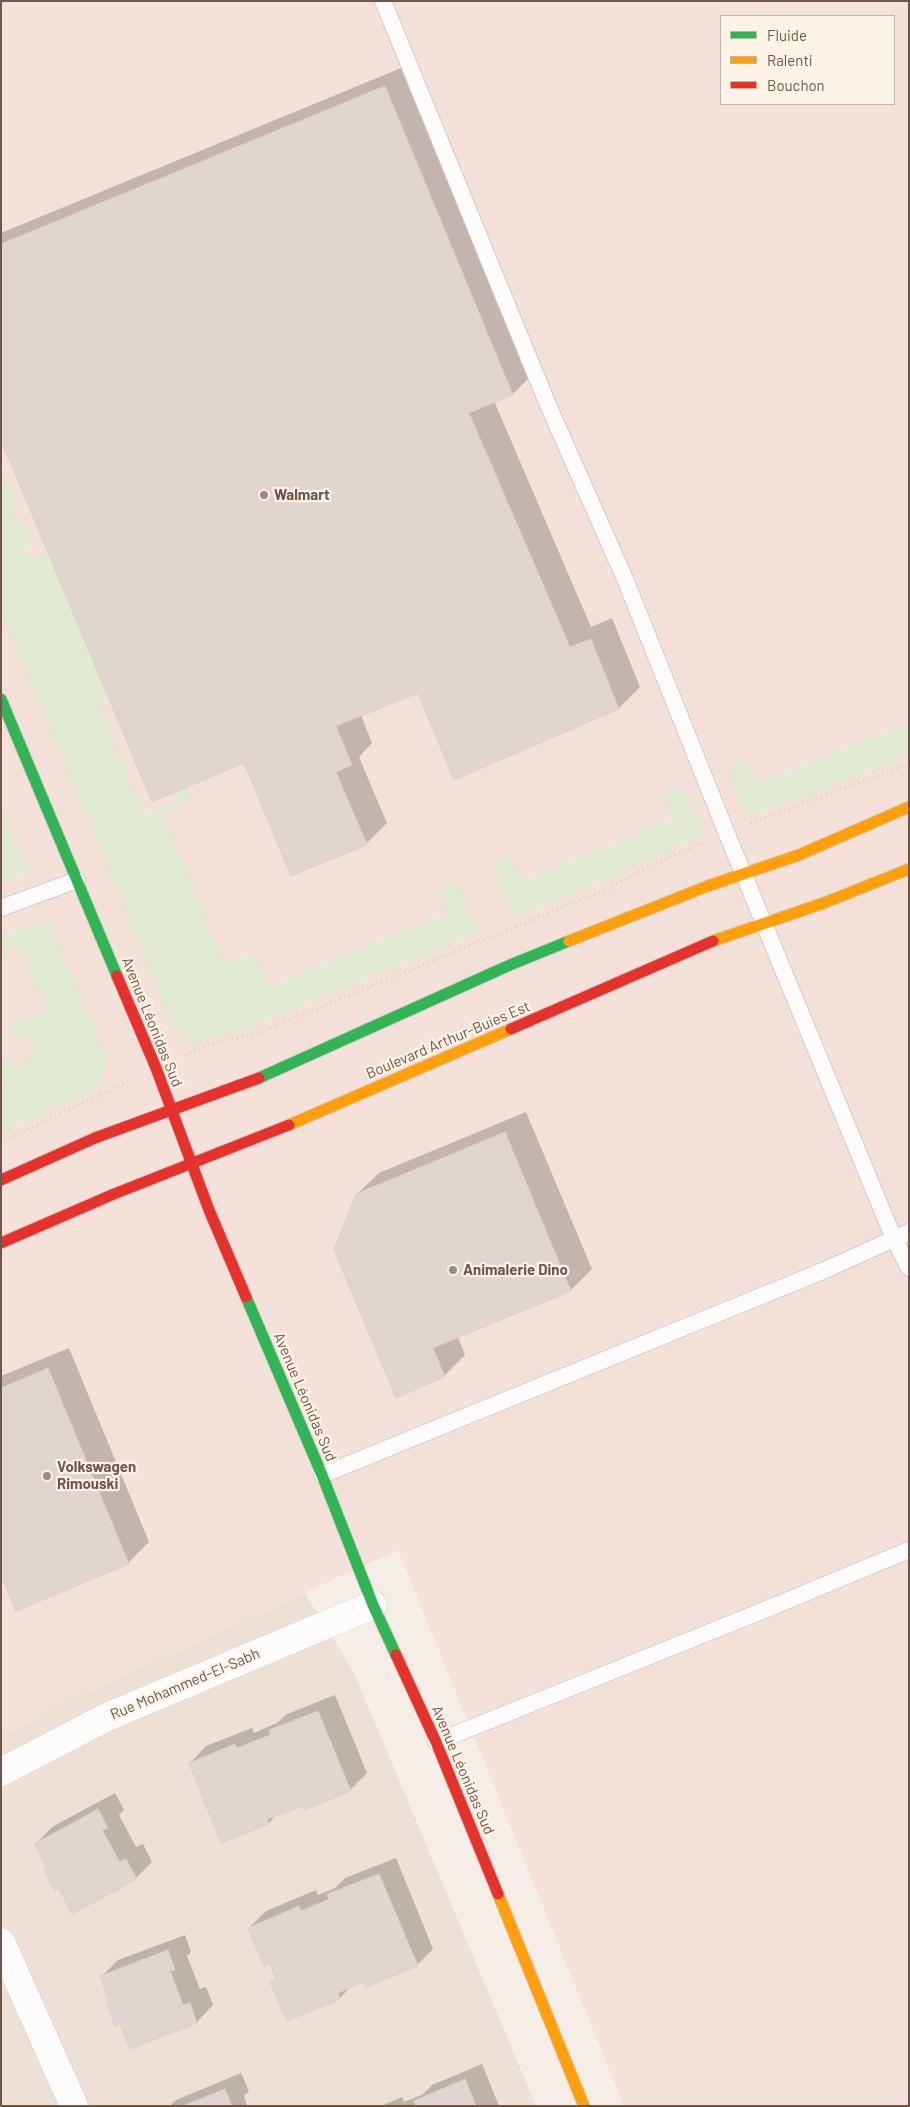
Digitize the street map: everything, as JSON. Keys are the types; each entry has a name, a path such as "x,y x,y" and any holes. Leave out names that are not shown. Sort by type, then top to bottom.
{"street":[{"name":"Avenue Léonidas Sud","path":"1,699 156,1068 209,1210 322,1474 373,1605 436,1742 584,2106"},
{"path":"1,1180 94,1138 240,1086 510,965 743,874 799,855 909,807"},
{"name":"Boulevard Arthur-Buies Est","path":"1,1243 114,1194 272,1133 719,939 824,903 909,869"},
{"name":"Rue Mohammed-El-Sabh","path":"1,1772 107,1717 373,1605"},
{"path":"1,1942 74,2106"}],"lane":[{"path":"383,1 548,405 625,580 743,874 902,1235 909,1268"},
{"path":"1,908 77,880"},
{"path":"322,1474 825,1270 902,1235"},
{"path":"436,1742 909,1550"}],"path":[{"path":"1,1142 209,1044 255,1034 598,892 647,867 749,824 909,764"}],"shaded area":[{"path":"1,1 909,1 909,2106 624,2106 398,1550 57,1706 1,1738"},
{"path":"305,1593 354,1673 536,2106 1,2106 1,1738 57,1706"}],"green space":[{"path":"1,468 17,507 10,510 15,523 21,520 32,545 23,550 28,558 47,550 109,699 98,703 143,814 176,801 173,793 187,787 190,801 163,813 224,964 251,954 256,955 270,987 446,913 437,891 445,882 454,883 458,887 478,932 253,1026 232,1034 224,1034 202,1040 197,1047 193,1046 172,1023 1,611"},
{"path":"909,722 909,754 825,789 747,817 730,775 733,764 740,759 745,759 757,785"},
{"path":"675,786 686,791 704,835 633,866 618,875 513,918 495,870 496,861 506,855 511,857 522,881 674,819 664,795 670,788"},
{"path":"1,807 28,872 1,883"},
{"path":"48,919 104,1054 105,1071 101,1085 1,1133 1,1095 7,1092 1,1078 1,1059 24,1068 36,1040 8,1029 12,1023 45,1010 20,947 1,954 1,937"}],"building":[{"name":"Walmart","path":"385,86 513,395 469,413 570,647 591,639 619,709 454,780 418,693 336,726 352,765 336,772 367,845 291,876 244,763 152,802 1,440 1,244"},
{"name":"Animalerie Dino","path":"505,1132 571,1291 433,1348 445,1377 396,1398 334,1250 356,1194"},
{"name":"Volkswagen Rimouski","path":"48,1368 129,1564 16,1611 1,1576 1,1388"},
{"path":"318,1711 351,1791 304,1810 302,1806 267,1819 269,1824 221,1843 189,1763 235,1744 237,1748 270,1735 269,1730"},
{"path":"98,1809 108,1828 102,1830 120,1862 126,1859 137,1879 72,1914 59,1888 55,1891 44,1870 47,1868 34,1844"},
{"path":"379,1874 418,1966 366,1987 364,1982 338,1993 340,1999 287,2021 270,1982 276,1979 270,1964 264,1966 248,1928 299,1906 301,1911 329,1899 327,1894"},
{"path":"168,1950 175,1970 170,1971 183,2005 190,2003 197,2023 130,2049 120,2024 115,2026 107,2004 110,2003 100,1976"},
{"path":"465,2079 476,2106 416,2106 414,2101"},
{"path":"225,2089 232,2106 183,2106"}],"traffic: fast":[{"path":"1,699 117,976"},
{"path":"259,1078 510,965 569,941"},
{"path":"246,1297 322,1475 373,1605 396,1655"}],"traffic: slow":[{"path":"569,941 708,886 799,855 909,807"},
{"path":"713,941 824,903 909,869"},
{"path":"289,1125 511,1029"},
{"path":"498,1894 584,2106"}],"traffic: jam":[{"path":"511,1029 713,941"},
{"path":"117,976 156,1068 209,1210 246,1297"},
{"path":"1,1180 95,1138 259,1078"},
{"path":"1,1243 114,1194 289,1125"},
{"path":"396,1655 436,1742 498,1894"}],"place":[{"name":"Walmart","path":"264,495"},
{"name":"Animalerie Dino","path":"453,1270"},
{"name":"Volkswagen Rimouski","path":"47,1476"}]}
